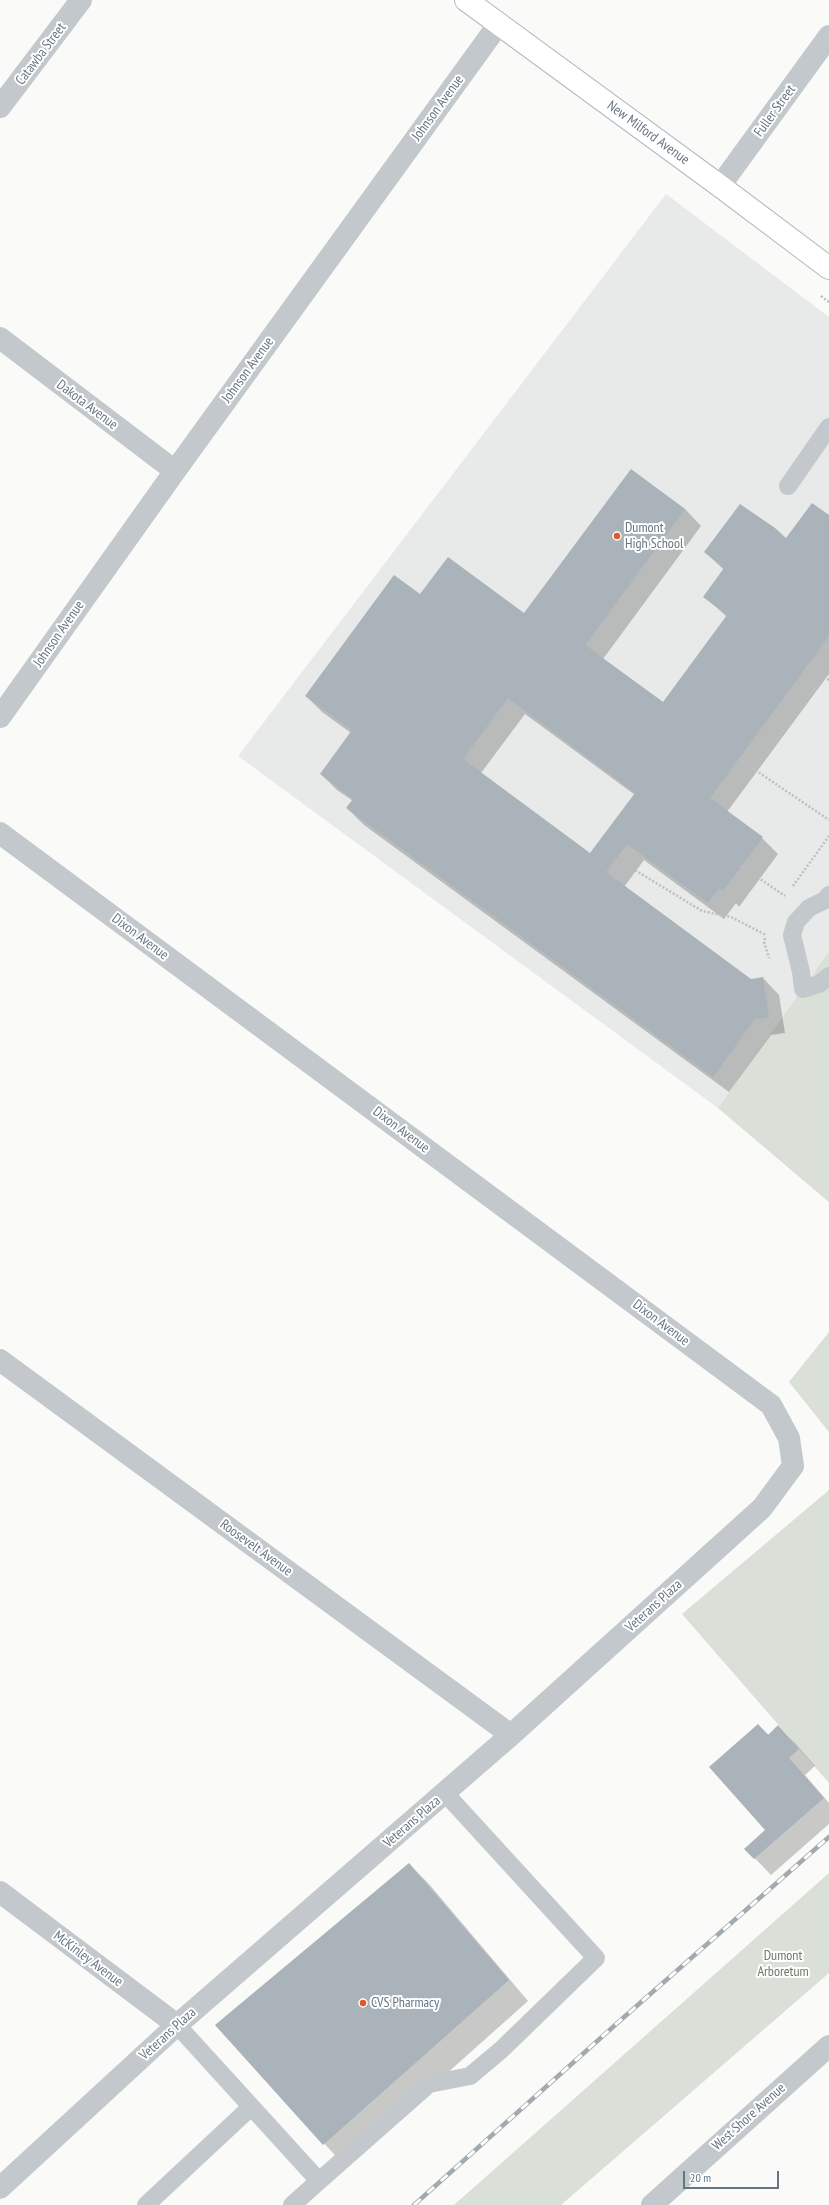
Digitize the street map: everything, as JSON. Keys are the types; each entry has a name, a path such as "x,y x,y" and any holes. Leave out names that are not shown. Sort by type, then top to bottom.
{"street":[{"name":"Catawba Street","path":"0,107 81,0"},
{"name":"New Milford Avenue","path":"466,0 498,25 720,186 829,268"},
{"name":"Johnson Avenue","path":"0,717 175,471 498,25"},
{"name":"Fuller Street","path":"720,186 829,36"},
{"name":"Dakota Avenue","path":"0,338 175,471"},
{"name":"Dixon Avenue","path":"0,833 771,1405 789,1438"},
{"name":"Roosevelt Avenue","path":"0,1360 511,1735"},
{"name":"Veterans Plaza","path":"0,2188 177,2026 511,1735 762,1508 794,1466 789,1438"},
{"name":"McKinley Avenue","path":"0,1892 177,2026"},
{"name":"West Shore Avenue","path":"652,2205 829,2046"}],"lane":[{"path":"788,486 829,427"},
{"path":"828,901 809,908 796,922 792,935 801,972 802,989 819,984 829,976"},
{"path":"292,2205 429,2084 470,2076 491,2059 596,1958 445,1793"},
{"path":"177,2026 319,2181"},
{"path":"146,2205 251,2107"}],"path":[{"path":"807,666 829,680"},
{"path":"754,770 823,677"},
{"path":"739,759 829,820"},
{"path":"615,879 634,849"},
{"path":"625,864 702,911 732,917 766,935"},
{"path":"741,866 786,897"}],"shaded area":[{"name":"Dumont High School","path":"666,194 829,317 829,1202 718,1108 238,756"}],"green space":[{"path":"829,952 829,1202 718,1108"},
{"path":"829,1332 829,1432 789,1382"},
{"path":"829,1490 829,1783 682,1614"},
{"name":"Dumont Arboretum","path":"829,1873 829,1973 561,2205 454,2205"}],"building":[{"path":"631,469 685,509 585,645 663,702 727,615 703,597 724,568 704,552 740,504 775,528 786,538 812,503 829,515 829,636 710,798 763,837 723,891 719,888 708,903 627,844 606,872 751,979 763,977 769,1017 755,1019 713,1077 346,808 353,799 320,774 352,730 305,696 394,575 420,594 448,557 524,613","holes":["508,698 635,793 590,853 463,759"]},
{"path":"758,1724 768,1735 778,1725 799,1749 789,1758 824,1798 754,1859 744,1849 765,1830 709,1767"},
{"name":"CVS Pharmacy","path":"409,1863 509,1980 323,2145 215,2025"}],"railway":[{"path":"414,2205 623,2018 829,1837"}],"place":[{"name":"Dumont High School","path":"617,536"},
{"name":"CVS Pharmacy","path":"363,2003"}]}
